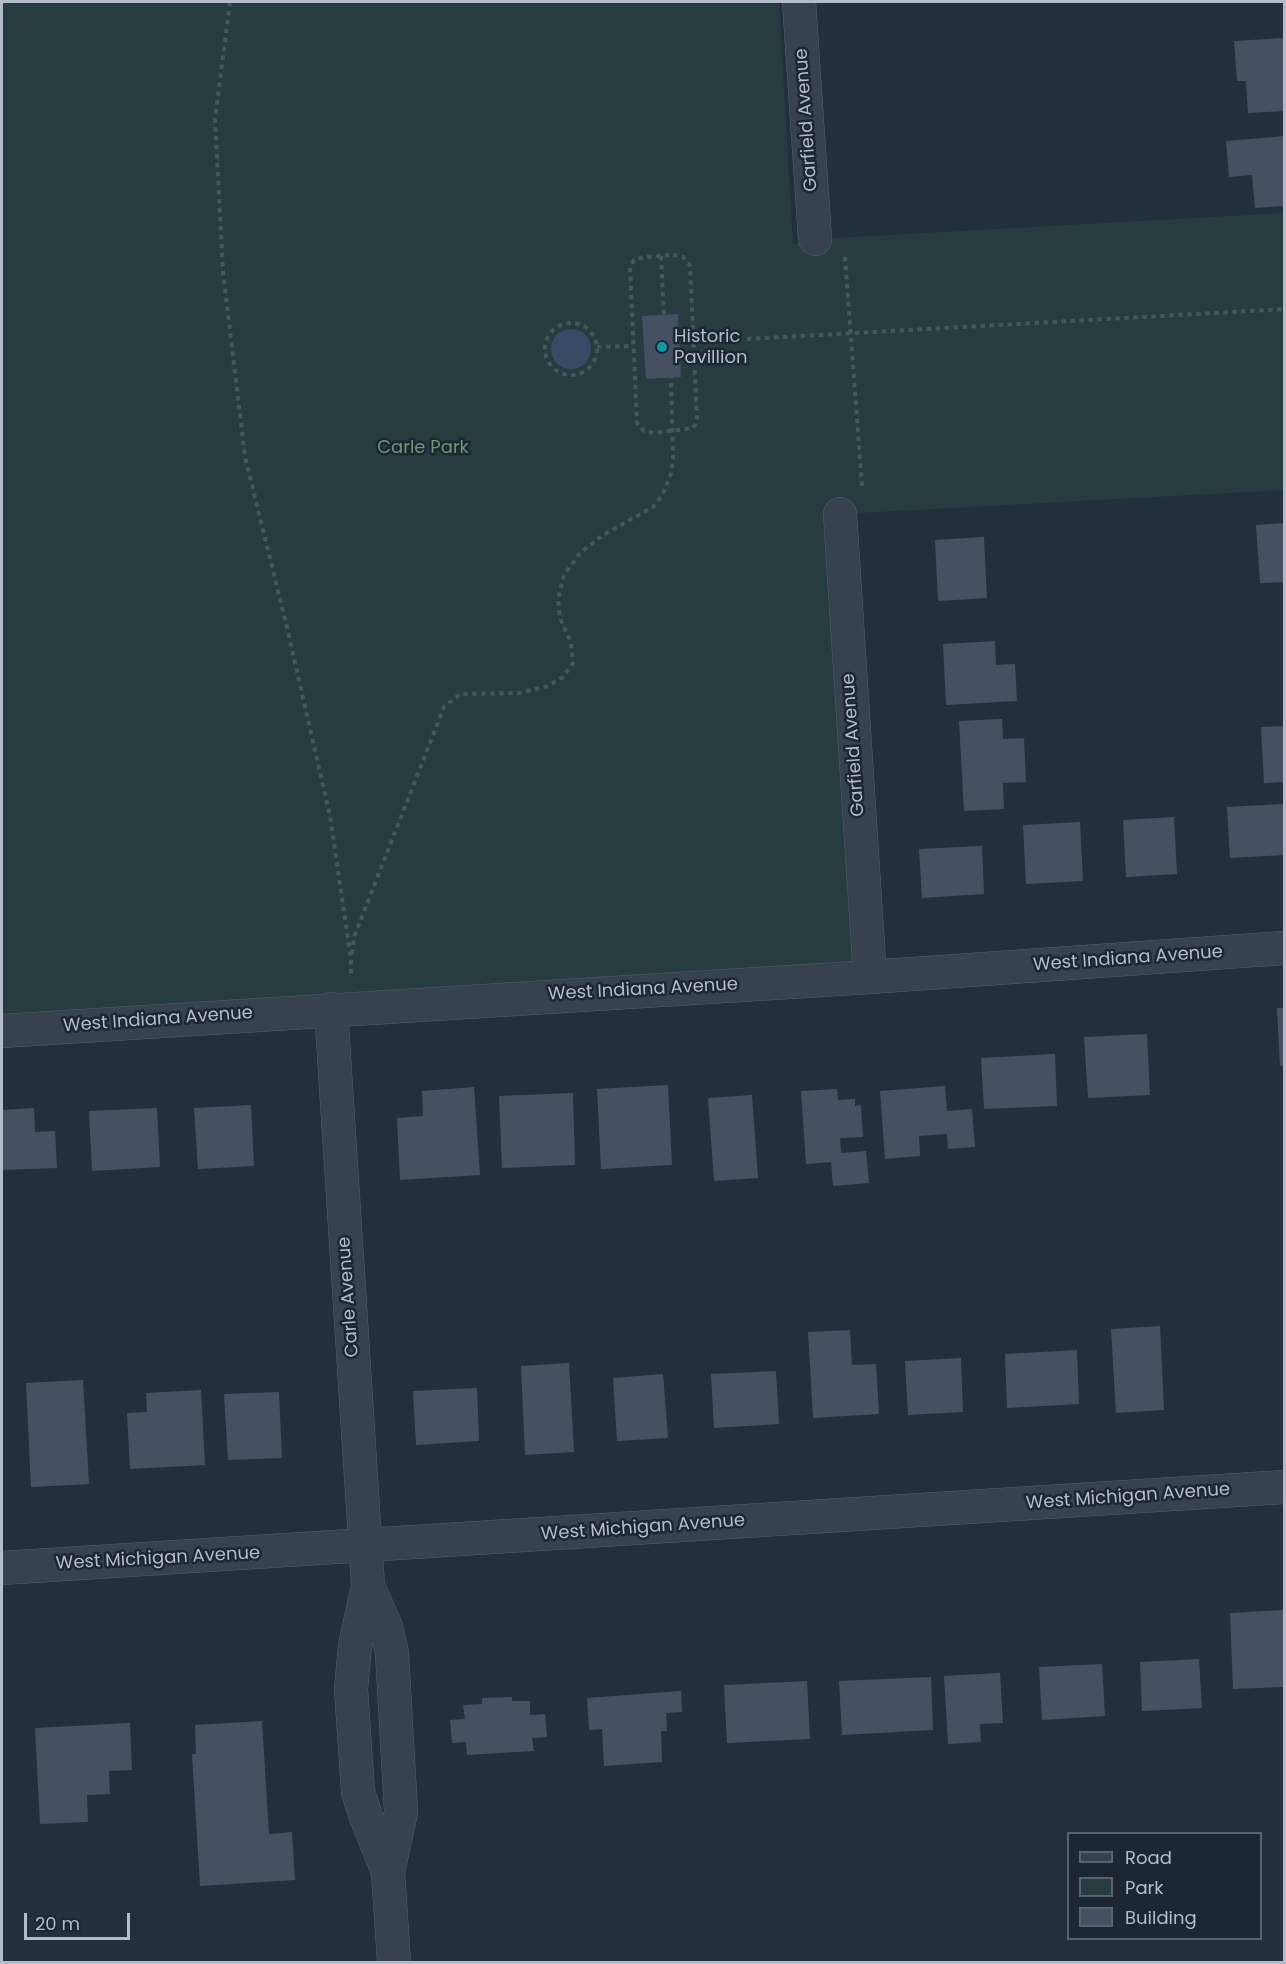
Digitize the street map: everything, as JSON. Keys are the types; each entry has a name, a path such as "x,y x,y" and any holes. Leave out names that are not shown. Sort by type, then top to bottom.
{"street":[{"name":"Garfield Avenue","path":"799,2 814,239"},
{"name":"Garfield Avenue","path":"840,514 870,977"},
{"name":"West Indiana Avenue","path":"2,1031 870,977 1284,948"},
{"name":"Carle Avenue","path":"331,1009 368,1586 355,1646 351,1689 358,1792 388,1872"},
{"name":"West Michigan Avenue","path":"2,1568 1284,1487"},
{"name":"Carle Avenue","path":"368,1586 386,1627 392,1653 401,1812 388,1872 394,1962"}],"path":[{"path":"230,2 215,119 223,272 245,457 330,816 351,960"},
{"path":"844,251 862,490"},
{"path":"661,256 664,315"},
{"path":"644,257 683,257 690,265 693,342 698,421 693,428 654,433 644,431 637,423 630,267 634,260 644,257"},
{"path":"693,342 1284,309"},
{"path":"569,323 588,329 597,347 591,366 573,375 563,374 554,369 545,351 546,341 552,333 560,326 569,323"},
{"path":"597,347 633,346"},
{"path":"351,978 354,937 444,707 460,694 519,693 548,686 563,677 573,663 572,643 560,618 558,599 564,575 580,553 603,535 654,507 662,496 671,474 674,431 671,378"}],"green space":[{"name":"Carle Park","path":"2,2 779,2 793,244 836,238 1284,213 1284,490 840,514 870,977 2,1031"}],"water":[{"path":"571,329 579,330 585,335 590,341 590,357 585,363 579,368 571,369 563,368 557,363 552,357 551,349 552,341 557,335 563,330"}],"building":[{"path":"1284,38 1284,111 1248,113 1246,81 1237,81 1234,41"},
{"path":"1284,136 1284,206 1255,208 1252,175 1229,177 1226,141"},
{"name":"Historic Pavillion","path":"678,314 681,377 646,379 642,316"},
{"path":"1284,523 1284,582 1260,583 1256,525"},
{"path":"984,537 987,598 938,601 935,540"},
{"path":"995,641 996,665 1015,664 1017,701 946,705 943,644"},
{"path":"1002,719 1003,739 1024,738 1026,782 1003,783 1004,809 964,811 959,721"},
{"path":"1284,726 1284,782 1264,783 1261,727"},
{"path":"1284,804 1284,855 1230,858 1227,807"},
{"path":"1174,817 1177,874 1126,877 1123,820"},
{"path":"1080,822 1083,881 1026,884 1023,825"},
{"path":"982,846 984,894 922,898 919,849"},
{"path":"1277,1008 1284,1008 1284,1066 1280,1066"},
{"path":"1147,1034 1150,1095 1088,1098 1084,1037"},
{"path":"1055,1054 1057,1106 984,1109 981,1058"},
{"path":"668,1085 672,1165 601,1169 597,1089"},
{"path":"945,1086 947,1111 972,1109 975,1147 948,1149 947,1134 919,1136 920,1156 885,1159 880,1091"},
{"path":"474,1087 480,1175 400,1180 397,1118 423,1116 422,1091"},
{"path":"837,1089 838,1100 855,1099 855,1106 861,1105 863,1137 840,1138 841,1153 866,1151 869,1183 833,1186 831,1162 806,1164 801,1091"},
{"path":"573,1093 575,1165 502,1168 499,1096"},
{"path":"752,1095 758,1178 714,1181 708,1098"},
{"path":"251,1105 254,1166 198,1169 194,1108"},
{"path":"34,1108 35,1132 55,1131 57,1168 2,1170 2,1110"},
{"path":"157,1108 160,1167 92,1171 89,1111"},
{"path":"1160,1326 1164,1410 1116,1413 1111,1329"},
{"path":"850,1330 852,1365 876,1364 879,1414 813,1418 808,1332"},
{"path":"1077,1350 1079,1404 1007,1408 1005,1354"},
{"path":"961,1358 963,1412 908,1415 905,1361"},
{"path":"569,1363 574,1452 525,1455 521,1366"},
{"path":"776,1371 779,1424 714,1428 711,1374"},
{"path":"663,1374 668,1438 617,1441 613,1378"},
{"path":"83,1380 89,1484 31,1487 26,1383"},
{"path":"477,1388 479,1441 416,1445 413,1391"},
{"path":"201,1390 205,1465 130,1469 127,1413 147,1412 146,1393"},
{"path":"279,1392 282,1458 228,1460 224,1394"},
{"path":"1284,1610 1284,1687 1233,1689 1230,1613"},
{"path":"1199,1659 1202,1708 1142,1711 1140,1662"},
{"path":"1102,1664 1105,1716 1042,1720 1039,1667"},
{"path":"1000,1673 1003,1723 980,1724 981,1742 948,1744 944,1676"},
{"path":"931,1677 933,1730 842,1735 839,1681"},
{"path":"807,1681 810,1739 727,1743 724,1685"},
{"path":"681,1691 682,1712 666,1713 667,1731 661,1731 662,1762 604,1766 602,1729 589,1730 587,1698"},
{"path":"512,1697 512,1701 530,1701 530,1715 545,1714 547,1737 532,1738 534,1751 467,1755 466,1742 452,1743 450,1720 465,1719 463,1705 482,1704 482,1698"},
{"path":"262,1721 269,1834 292,1832 295,1880 200,1886 192,1754 196,1754 195,1725"},
{"path":"130,1723 132,1770 109,1771 110,1794 87,1795 88,1822 40,1824 35,1728"}],"place":[{"name":"Historic Pavillion","path":"662,347"}]}
